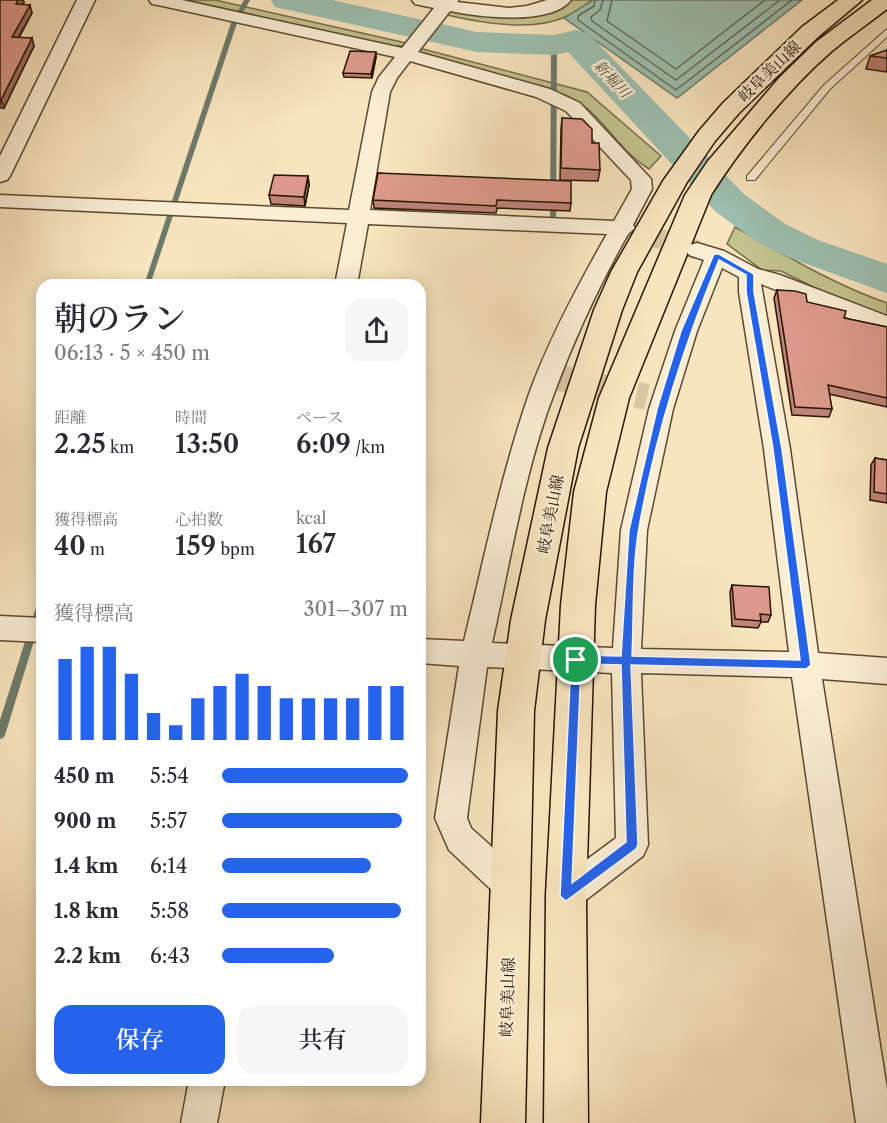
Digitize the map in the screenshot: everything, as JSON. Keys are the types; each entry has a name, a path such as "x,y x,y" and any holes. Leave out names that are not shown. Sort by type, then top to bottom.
{"main road":[{"name":"岐阜美山線","path":"503,1123 516,711 528,620 563,448 608,310 624,272 631,226 675,181 707,136 731,108 810,32 851,0"},
{"name":"岐阜美山線","path":"566,1123 566,896 578,604 590,492 614,398 646,316 700,245 698,195 720,161 762,110 824,47 885,0"}],"street":[{"path":"0,176 86,0"},
{"path":"158,0 407,52 543,93 573,107 641,179 642,189 631,226 588,287 519,465 475,654 451,818 460,839 510,885"},
{"path":"421,0 502,15 542,10 562,0"},
{"path":"347,279 381,92 388,76 446,5"},
{"path":"0,201 357,218 631,226"},
{"path":"566,896 632,845 626,661 634,530 655,399 686,331 700,245 750,274 772,280 887,325"},
{"path":"750,274 750,292 777,449 806,665 874,1123"},
{"path":"0,628 36,630"},
{"path":"426,651 576,660 806,665 887,671"},
{"path":"199,1123 206,1086"}],"lane":[{"path":"752,178 827,87 887,32"}],"green space":[{"path":"185,0 215,0 406,43 403,46 393,46"},
{"path":"570,0 593,0 565,17 537,24 506,25 447,15 453,10 522,18 544,13"},
{"path":"419,48 587,92 661,156 649,169 626,151 600,121 579,102 565,95 417,52"},
{"path":"735,227 828,278 887,303 887,317 844,302 781,271 762,270 727,244"}],"water":[{"path":"593,0 802,0 677,98 564,18"}],"building":[{"path":"0,0 18,0 16,4 30,5 12,37 32,38 1,100 0,100"},
{"path":"887,50 887,58 870,56"},
{"path":"350,51 376,52 371,74 343,73"},
{"path":"562,118 582,119 592,129 592,143 599,143 600,170 561,168"},
{"path":"378,173 571,181 571,203 497,200 496,206 373,200"},
{"path":"274,175 308,176 304,197 269,195"},
{"path":"777,290 806,294 807,302 846,311 844,318 887,327 887,398 828,385 832,409 795,407"},
{"path":"875,458 887,460 887,494 874,492"},
{"path":"732,585 769,587 771,615 760,614 761,621 735,619"}],"waterway":[{"path":"149,279 234,23 247,0"},
{"name":"新堀川","path":"287,0 477,42 554,45 576,40 730,203 771,233 804,249 887,279"},
{"path":"553,229 554,45"},
{"path":"0,735 36,620"}],"tunnel":[{"path":"624,228 697,250"},
{"path":"560,378 647,397"}],"route":[{"path":"576,660 566,896 632,845 626,661 806,665 777,449 750,292 750,274 716,256 686,331 661,409 634,530 626,661 576,660"}]}
